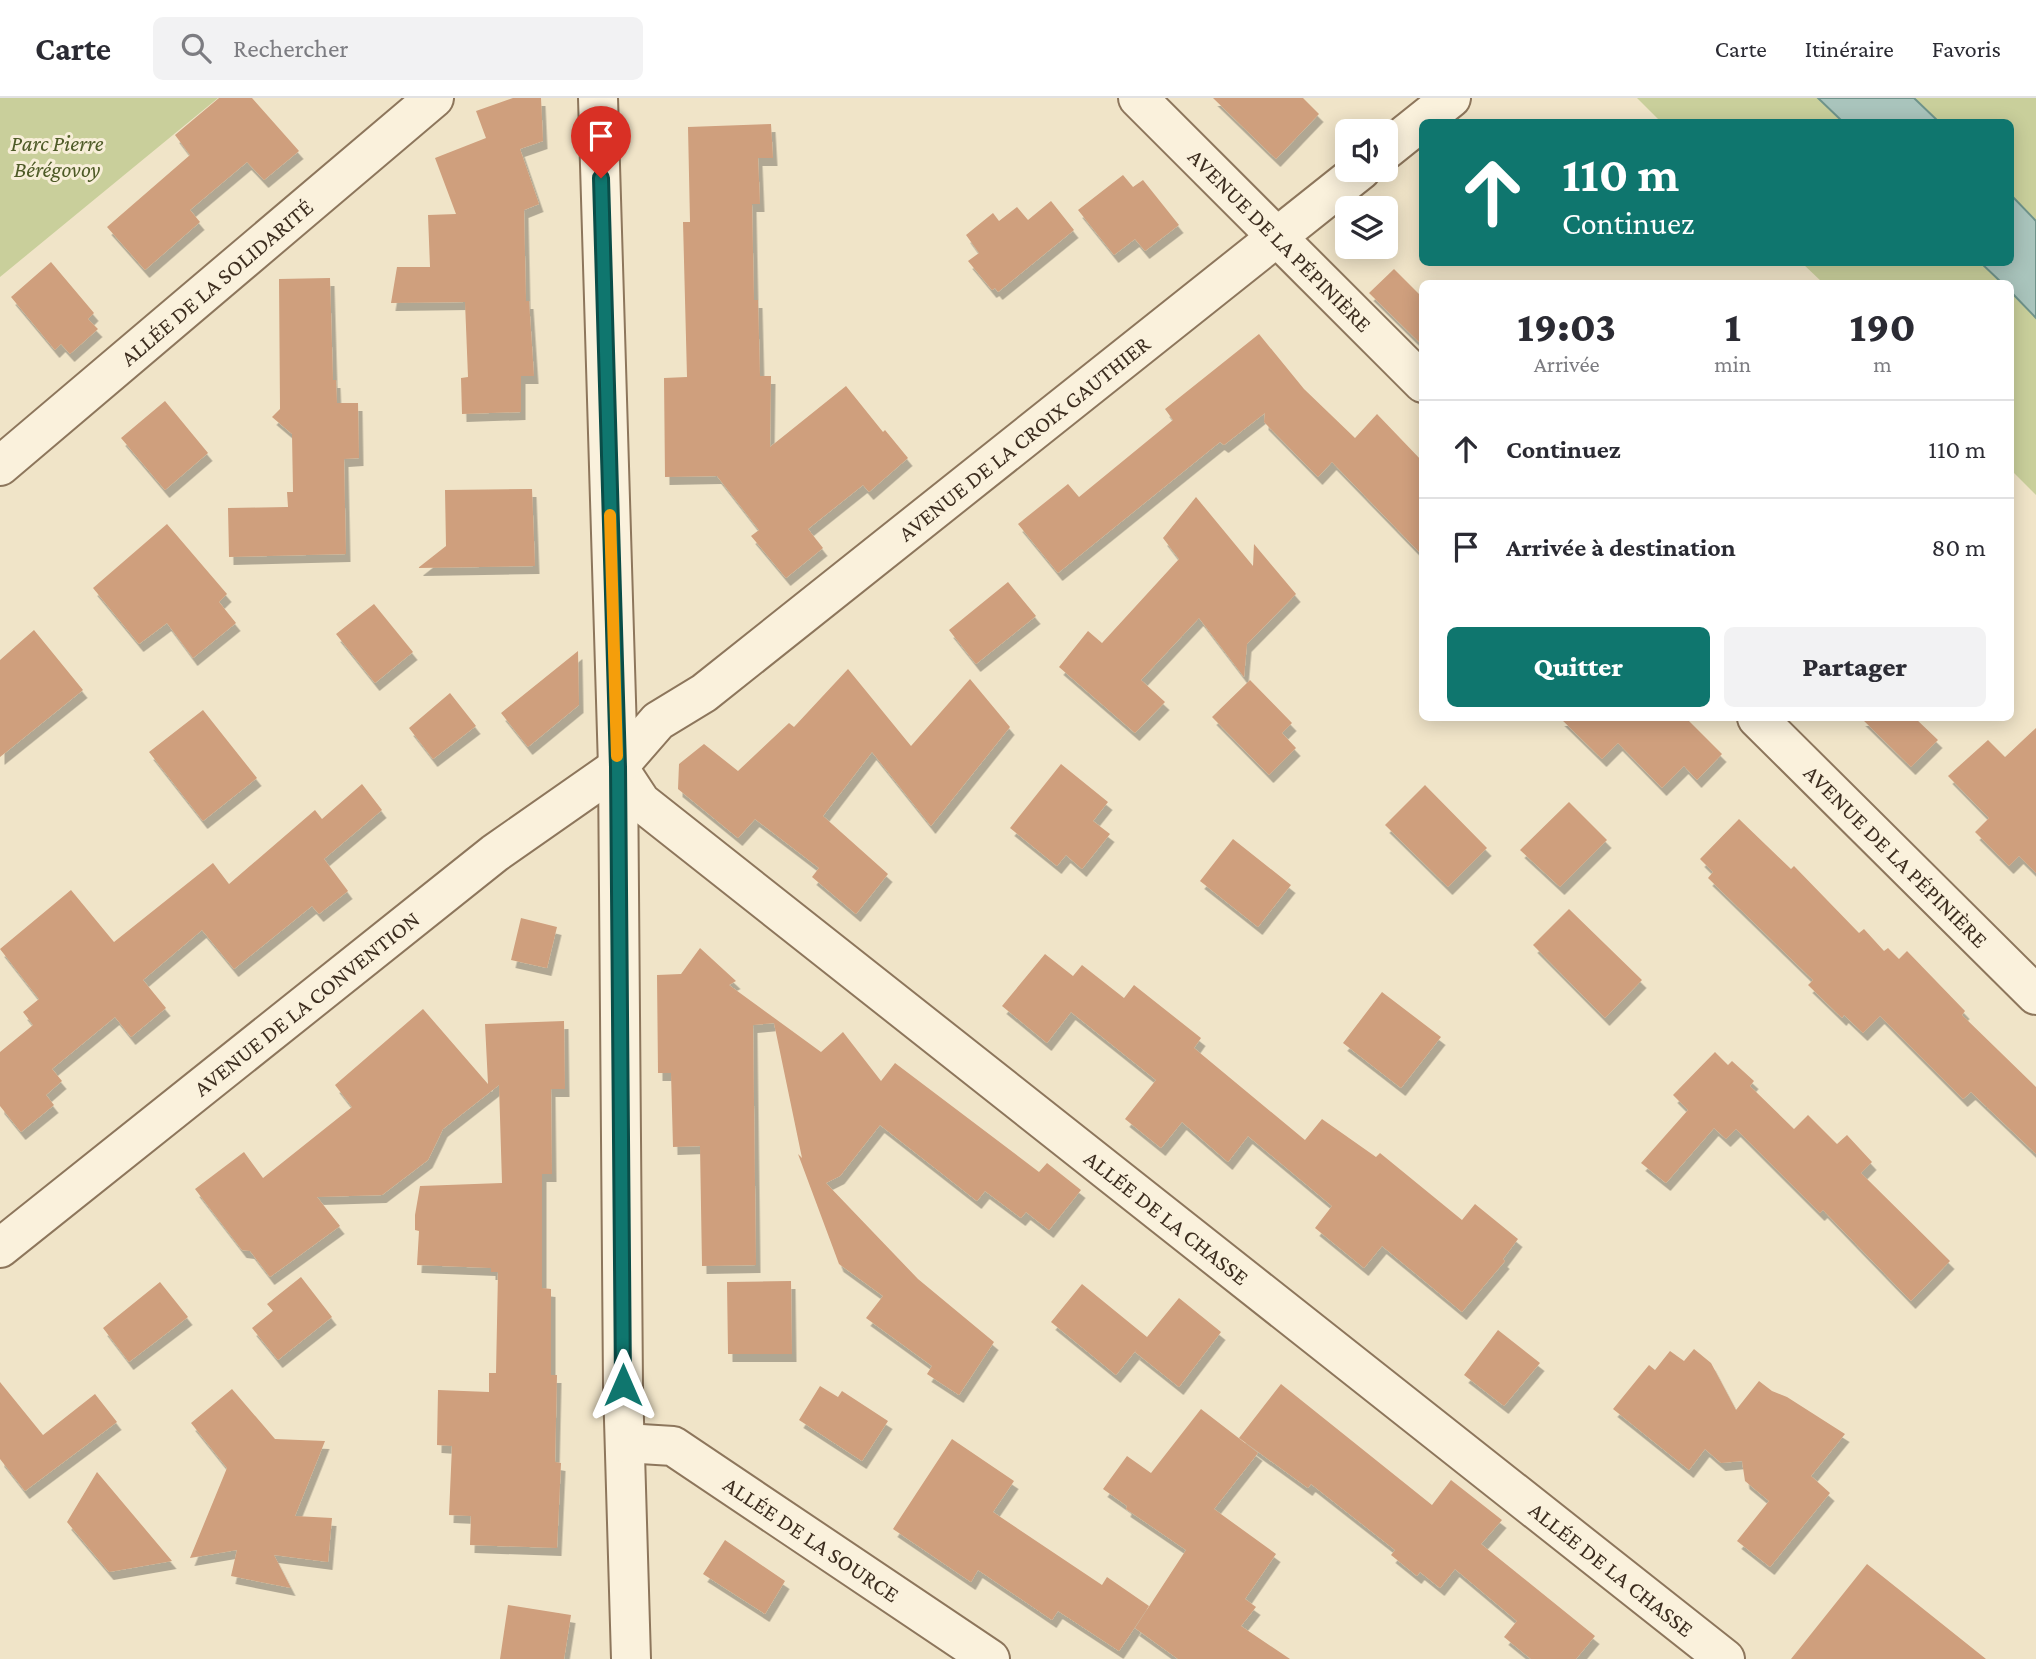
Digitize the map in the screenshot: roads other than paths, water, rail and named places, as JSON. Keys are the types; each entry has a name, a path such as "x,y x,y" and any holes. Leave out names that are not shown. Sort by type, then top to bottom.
{"street":[{"name":"ALLÉE DE LA SOLIDARITÉ","path":"0,467 434,98"},
{"path":"598,98 618,767 623,1372 631,1659"},
{"name":"AVENUE DE LA PÉPINIÈRE","path":"1139,98 1419,379"},
{"path":"1425,119 1451,98"},
{"path":"1398,140 1419,124"},
{"name":"AVENUE DE LA CROIX GAUTHIER","path":"618,767 658,721 704,693 1346,182"},
{"path":"614,661 628,683 659,701 686,704"},
{"name":"AVENUE DE LA PÉPINIÈRE","path":"1761,721 2036,995"},
{"name":"AVENUE DE LA CONVENTION","path":"0,1248 495,853 618,767"},
{"name":"ALLÉE DE LA CHASSE","path":"618,767 641,802 1725,1659"},
{"name":"ALLÉE DE LA SOURCE","path":"625,1443 673,1446 990,1659"}],"water":[{"path":"1818,98 1914,98 1936,119 1840,119"},
{"path":"2014,198 2036,221 2036,318 2014,295 2014,280 1999,280 1984,266 2014,266"}],"park label":[{"name":"Parc Pierre Bérégovoy","path":"57,156"}]}
